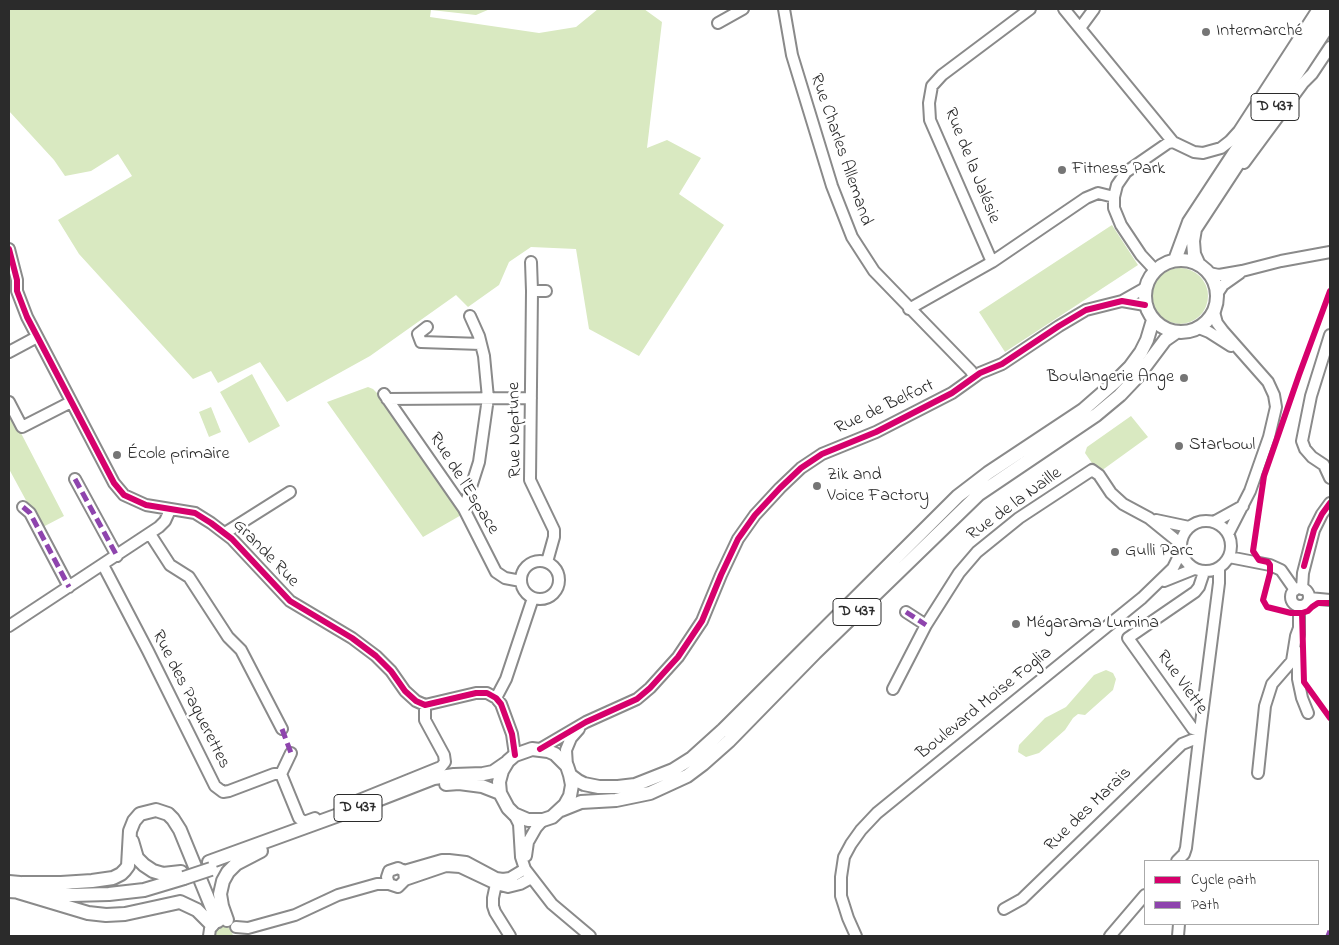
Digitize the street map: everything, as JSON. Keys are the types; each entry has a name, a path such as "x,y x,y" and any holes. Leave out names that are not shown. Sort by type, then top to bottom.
{"main road":[{"name":"D 437","path":"1175,260 1189,222 1329,9"},
{"name":"D 437","path":"1204,269 1194,254 1192,241 1195,229 1330,23"},
{"path":"1175,260 1192,261 1204,269 1215,283 1217,294 1214,312 1205,324 1192,331 1175,332 1159,326 1153,320 1145,305 1145,288 1148,279 1155,270 1167,262 1175,260"},
{"name":"D 437","path":"568,771 584,784 599,787 618,787 635,785 654,779 674,770 692,758 723,730 958,496 988,472 1083,410 1115,382 1130,367 1141,352 1153,320"},
{"name":"D 437","path":"561,810 581,802 616,800 650,793 687,776 704,764 979,494 1096,415 1120,395 1138,376 1165,340 1175,332"},
{"path":"536,749 555,754 568,771 572,785 570,796 561,810 552,817 543,820 528,820 514,814 508,808 500,793 499,782 502,771 511,758 536,749"},
{"name":"D 437","path":"9,882 17,889 72,895 109,894 144,890 434,778 493,772 511,758"},
{"name":"D 437","path":"210,865 261,851 436,785 459,783 482,786 500,793"},
{"path":"17,889 113,878 126,870 128,866 130,831 134,821 140,814 148,811 162,811 173,819 194,860 214,913 226,929"},
{"path":"130,831 137,858 144,865 153,871 163,874 183,875"},
{"path":"226,929 220,894 223,880 236,864 261,851"},
{"name":"D 437","path":"17,889 84,888 130,884 183,875"},
{"path":"17,889 88,913 106,915 125,914 180,902 197,910 226,929"}],"street":[{"path":"718,23 743,9"},
{"name":"Rue Charles Allemand","path":"784,9 792,56 832,186 852,237 874,271 971,371 974,377"},
{"name":"Rue de la Jalésie","path":"992,262 930,120 929,103 932,86 942,75 1030,9"},
{"path":"1064,9 1173,142 1194,152 1203,153 1221,148 1239,131 1318,9"},
{"path":"1080,28 1094,9"},
{"path":"1220,190 1253,153 1286,105 1312,74 1330,47"},
{"path":"1155,270 1141,255 1121,225 1114,208 1114,198 1117,185 1126,172 1168,143 1173,142"},
{"path":"909,309 992,262 1086,198 1098,193 1114,198"},
{"name":"Grande Rue","path":"9,249 17,280 13,292 114,483 124,494 146,505 195,513 224,533 290,601 364,646 390,670 416,701 425,705"},
{"path":"1204,269 1219,275 1330,252"},
{"name":"Rue Neptune","path":"531,262 530,480 554,530 547,562"},
{"path":"1217,294 1223,285 1242,271"},
{"name":"Rue de Belfort","path":"536,749 586,722 637,699 650,688 678,657 702,621 738,539 755,515 801,468 822,454 876,432 936,402 964,386 974,377 1002,364 1086,310 1122,301 1145,288"},
{"path":"532,291 546,291"},
{"name":"Rue de Belfort","path":"1122,301 1145,305"},
{"path":"1214,312 1220,327 1268,382 1274,394 1276,407 1269,436 1250,491 1228,534"},
{"path":"464,509 479,462 488,398 484,356 470,316"},
{"path":"427,327 418,334 421,342 481,344"},
{"path":"1199,328 1209,332 1240,352"},
{"path":"1330,335 1312,396 1302,441 1304,448 1312,457 1324,465 1330,478"},
{"path":"9,352 37,337"},
{"name":"Rue de l'Espace","path":"488,398 386,396 464,509 496,572 505,578 521,581"},
{"path":"488,398 531,398"},
{"path":"9,402 22,427 71,402"},
{"name":"Rue de la Naille","path":"893,689 926,625 959,573 977,552 1019,518 1092,470 1099,475 1111,493 1123,504 1149,518"},
{"path":"75,479 117,556"},
{"path":"224,533 290,492"},
{"path":"1229,557 1270,565 1282,570 1298,589 1306,591 1309,598 1307,604 1298,606 1293,603 1291,598 1298,589 1314,530 1330,503"},
{"path":"1181,548 1185,532 1189,528 1201,522 1214,522 1243,506"},
{"path":"23,507 30,513 69,587"},
{"path":"10,622 69,587 150,534 165,521 170,510"},
{"path":"1149,518 1189,528"},
{"path":"1149,518 1181,548 1188,564 1201,571 1218,597"},
{"path":"1201,571 1219,568 1229,557 1231,549 1228,534 1221,526 1214,522"},
{"path":"150,534 170,565 189,577 228,637 241,650 282,729"},
{"name":"Boulevard Moise Foglia","path":"856,936 841,896 840,877 844,857 861,830 902,793 1159,583 1173,568 1181,548"},
{"path":"536,561 547,562 556,571 558,584 554,592 546,598 533,598 525,593 521,581 523,570 536,561"},
{"name":"Rue des Paquerettes","path":"103,565 216,786 223,792 229,791 274,774 281,774"},
{"path":"1282,570 1304,566"},
{"name":"Rue Viette","path":"1180,860 1186,848 1218,597 1219,568"},
{"name":"Boulevard Moise Foglia","path":"1159,583 1201,571"},
{"name":"Rue Viette","path":"1199,735 1128,638 1195,592 1199,587 1201,571"},
{"path":"496,698 506,679 533,598"},
{"path":"1309,598 1330,600"},
{"path":"1298,606 1298,679 1308,714"},
{"path":"906,612 926,625"},
{"path":"1258,773 1265,706 1272,684 1292,661 1299,628"},
{"path":"291,753 281,774 299,818 304,822 441,767 445,762 444,755 426,720 425,705 476,694 487,694 496,698 501,704 512,734 511,758"},
{"path":"568,771 566,750 570,738 586,722"},
{"path":"512,734 522,743 536,749"},
{"name":"Rue des Marais","path":"1004,909 1022,900 1182,744 1199,735"},
{"path":"514,814 519,824 521,857 528,874 552,904 590,936"},
{"path":"405,876 446,866 460,867 496,884 508,887 520,884 528,874 526,852 528,842 543,820"},
{"path":"388,880 398,887 405,876 442,860 466,862 496,878 503,879 528,874"},
{"path":"388,880 389,871 395,868 405,876"},
{"path":"226,929 248,928 295,915 338,895 388,880"},
{"path":"496,884 493,898 495,912 510,936"},
{"path":"1110,936 1144,896"}],"green space":[{"path":"9,9 490,9 476,15 431,10 430,17 539,33 576,27 598,9 644,9 662,22 647,148 667,140 701,158 679,194 724,225 639,356 589,329 576,249 531,247 509,262 499,285 468,307 456,295 370,356 287,402 260,362 218,383 211,371 193,379 79,254 58,220 132,176 118,154 91,171 65,176 54,160 9,111"},
{"path":"1112,225 1138,265 1005,352 979,312"},
{"path":"1180,268 1191,270 1200,276 1206,285 1208,296 1206,307 1200,316 1191,322 1180,324 1169,322 1160,316 1154,307 1152,296 1154,285 1160,276 1169,270"},
{"path":"252,374 280,426 249,443 220,392"},
{"path":"368,387 379,395 463,514 423,537 327,402"},
{"path":"211,407 221,432 209,437 199,412"},
{"path":"9,410 64,516 41,528 9,469"},
{"path":"1131,416 1148,437 1101,471 1096,465 1094,466 1085,453 1087,447"},
{"path":"1106,670 1113,673 1116,679 1113,690 1085,715 1078,714 1073,718 1065,730 1039,753 1026,757 1018,752 1019,745 1045,718 1066,707 1094,675"},
{"path":"219,926 228,927 233,936 214,936 214,931"}],"marked path":[{"path":"75,479 117,556"},
{"path":"23,507 30,513 69,587"},
{"path":"906,612 926,625"},
{"path":"282,729 291,753"},
{"path":"1328,936 1330,931"}],"cycle path":[{"path":"9,249 17,280 17,291 27,317 114,483 124,495 146,505 195,513 211,523 232,539 290,601 352,638 376,656 391,671 405,691 416,701 425,705 476,693 487,693 496,698 501,704 512,734 515,755"},
{"path":"1330,291 1264,476 1253,551 1259,560 1268,562 1270,565 1270,573 1263,600 1267,607 1291,613 1302,613 1318,603 1330,603"},
{"path":"540,749 586,722 637,699 650,688 678,657 702,621 738,539 755,515 801,468 822,454 876,432 952,393 980,373 1002,364 1086,310 1122,301 1145,305"},
{"path":"1304,566 1314,530 1330,503"},
{"path":"1302,613 1304,682 1330,718"}],"place":[{"name":"Intermarché","path":"1206,32"},
{"name":"Fitness Park","path":"1062,170"},
{"name":"Boulangerie Ange","path":"1184,378"},
{"name":"Starbowl","path":"1179,446"},
{"name":"École primaire","path":"117,455"},
{"name":"Zik and Voice Factory","path":"817,486"},
{"name":"Gulli Parc","path":"1115,552"},
{"name":"Mégarama Lumina","path":"1016,624"}]}
